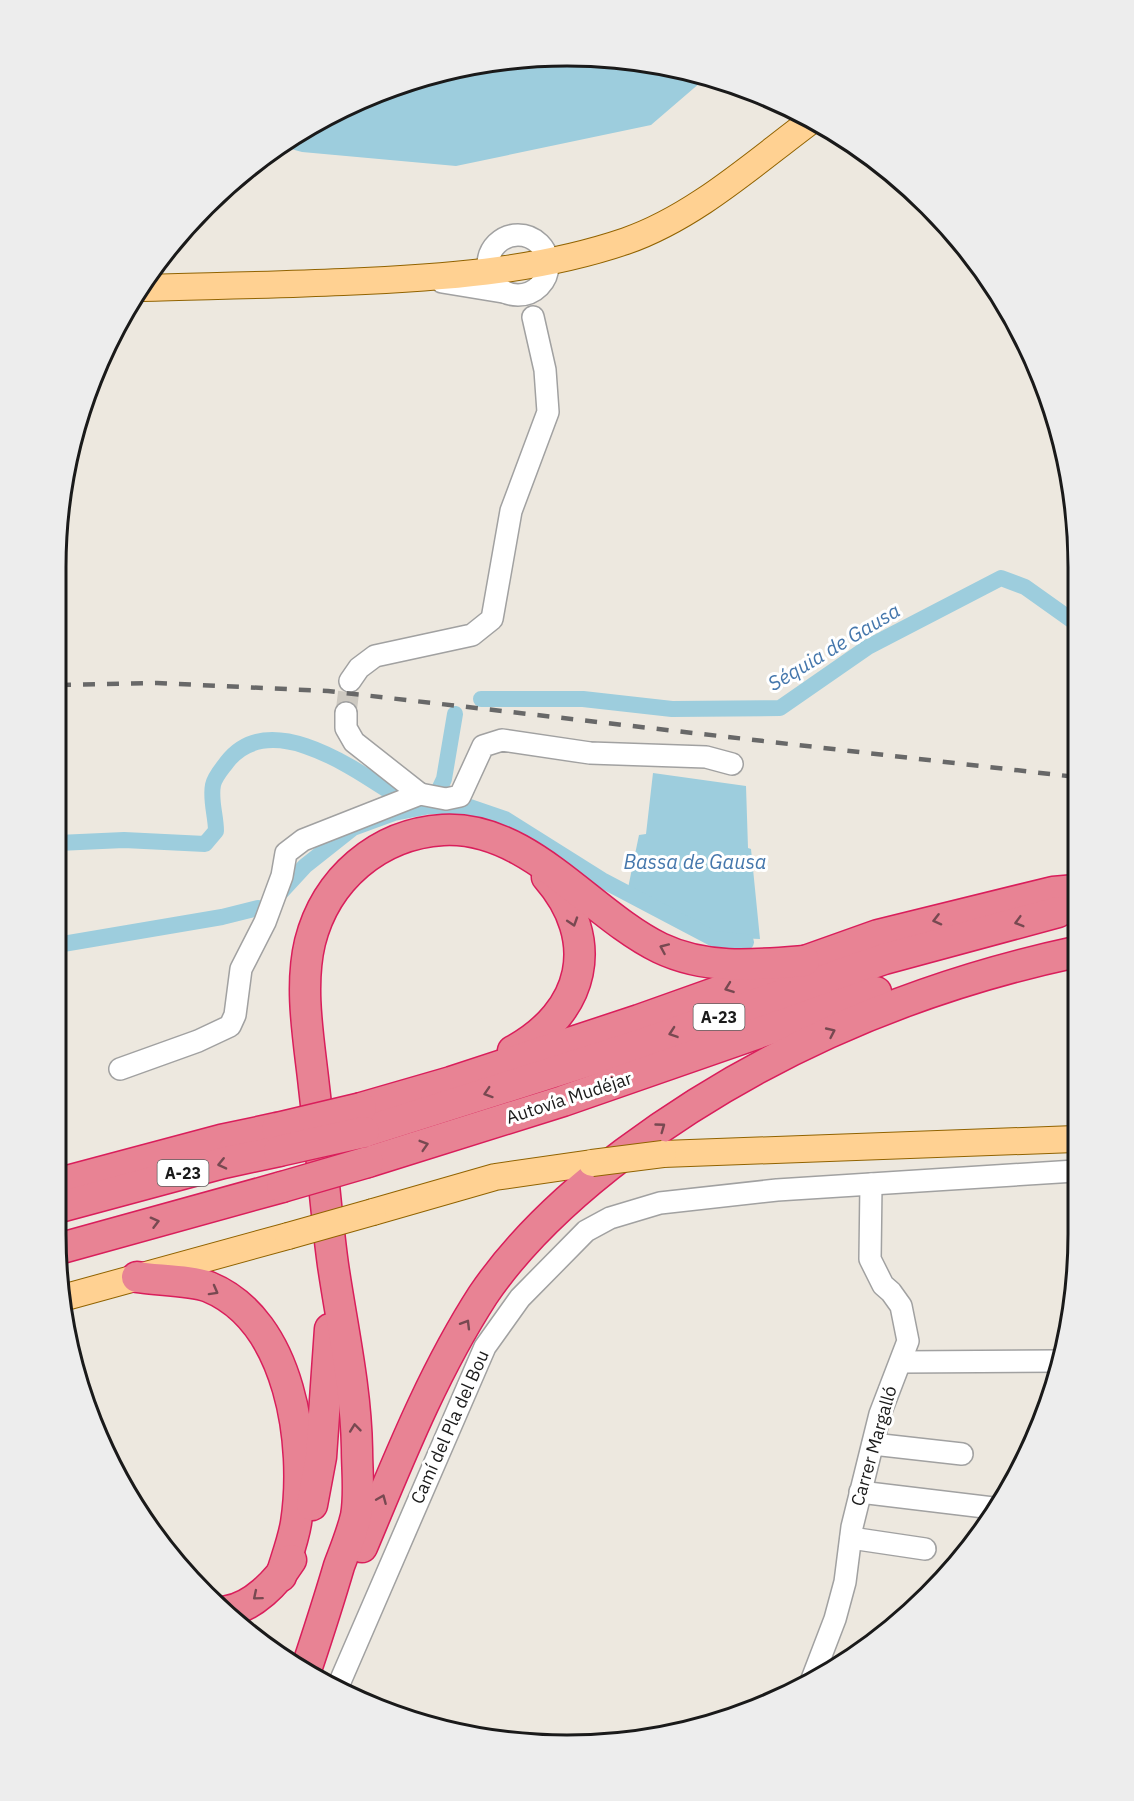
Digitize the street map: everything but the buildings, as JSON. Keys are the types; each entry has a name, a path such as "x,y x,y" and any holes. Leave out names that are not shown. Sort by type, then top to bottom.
{"highway":[{"path":"309,1664 356,1514 357,1445 333,1263 306,994 310,942 321,911 333,889 355,864 379,849 415,834 444,830 472,832 501,841 529,856 572,884 628,929 662,948 696,961 715,963 744,965 804,962"},
{"path":"363,1120 510,1053 537,1038 558,1018 571,996 577,975 579,952 576,927 558,891 529,856"},
{"path":"363,1120 451,1082 804,962 878,934 1053,892 1068,891"},
{"name":"Autovía Mudéjar","path":"75,1186 363,1120 645,1043 884,959 1068,910"},
{"name":"Autovía Mudéjar","path":"66,1247 368,1162 563,1101 964,963 1068,939"},
{"path":"310,1664 437,1375 484,1294 517,1253 560,1206 591,1179 666,1123 787,1053 864,1017 936,990 1027,963 1068,954"},
{"path":"236,1610 242,1609 281,1576 305,1539 321,1456 333,1263"},
{"path":"123,1281 208,1287 253,1316 286,1378 299,1450 296,1523 281,1576"}],"main road":[{"path":"151,288 423,279 502,286 549,261 627,241 690,209 804,126"},
{"path":"70,1296 495,1178 592,1162 663,1154 1068,1139"}],"street":[{"path":"350,681 359,668 375,656 472,635 492,619 511,511 548,412 545,370 533,317 535,291 546,278 549,261"},
{"path":"502,286 535,291"},
{"path":"502,286 533,317"},
{"path":"346,713 346,728 354,742 420,794 446,799 460,796 483,746 501,740 590,753 706,758 732,764"},
{"path":"120,1069 198,1041 230,1026 235,1015 241,969 265,921 282,876 286,853 303,840 420,794"},
{"name":"Camí del Pla del Bou","path":"340,1681 484,1347 520,1298 586,1231 610,1218 660,1203 777,1190 1068,1171"},
{"name":"Carrer Margalló","path":"816,1669 835,1619 845,1582 860,1492 880,1414 908,1341 901,1306 891,1292 883,1286 870,1259 871,1184"},
{"path":"901,1362 1052,1361"},
{"path":"873,1444 962,1454"},
{"path":"860,1492 987,1507"},
{"path":"851,1538 925,1549"}],"water":[{"path":"534,67 600,67 632,70 699,84 651,125 456,166 302,152 291,149 375,104 437,83 502,70"},
{"name":"Bassa de Gausa","path":"653,773 746,786 748,848 751,849 760,939 713,937 628,888 639,835 646,834"}],"waterway":[{"name":"Séquia de Gausa","path":"481,699 583,699 672,709 780,708 868,647 1001,578 1025,587 1068,618"},
{"name":"Séquia de Gausa","path":"437,794 444,779 455,714"},
{"name":"Séquia de Gausa","path":"66,843 124,840 205,844 216,831 212,791 217,776 227,762 245,747 265,740 287,741 311,748 357,770 395,795"},
{"path":"281,892 305,866 353,828 394,813 430,806 470,807 505,819 602,880 714,939 746,942"},
{"path":"66,943 222,917 258,908"}],"tunnel":[{"path":"346,713 350,681"}],"railway":[{"path":"66,685 157,683 328,691 1068,776"}]}
